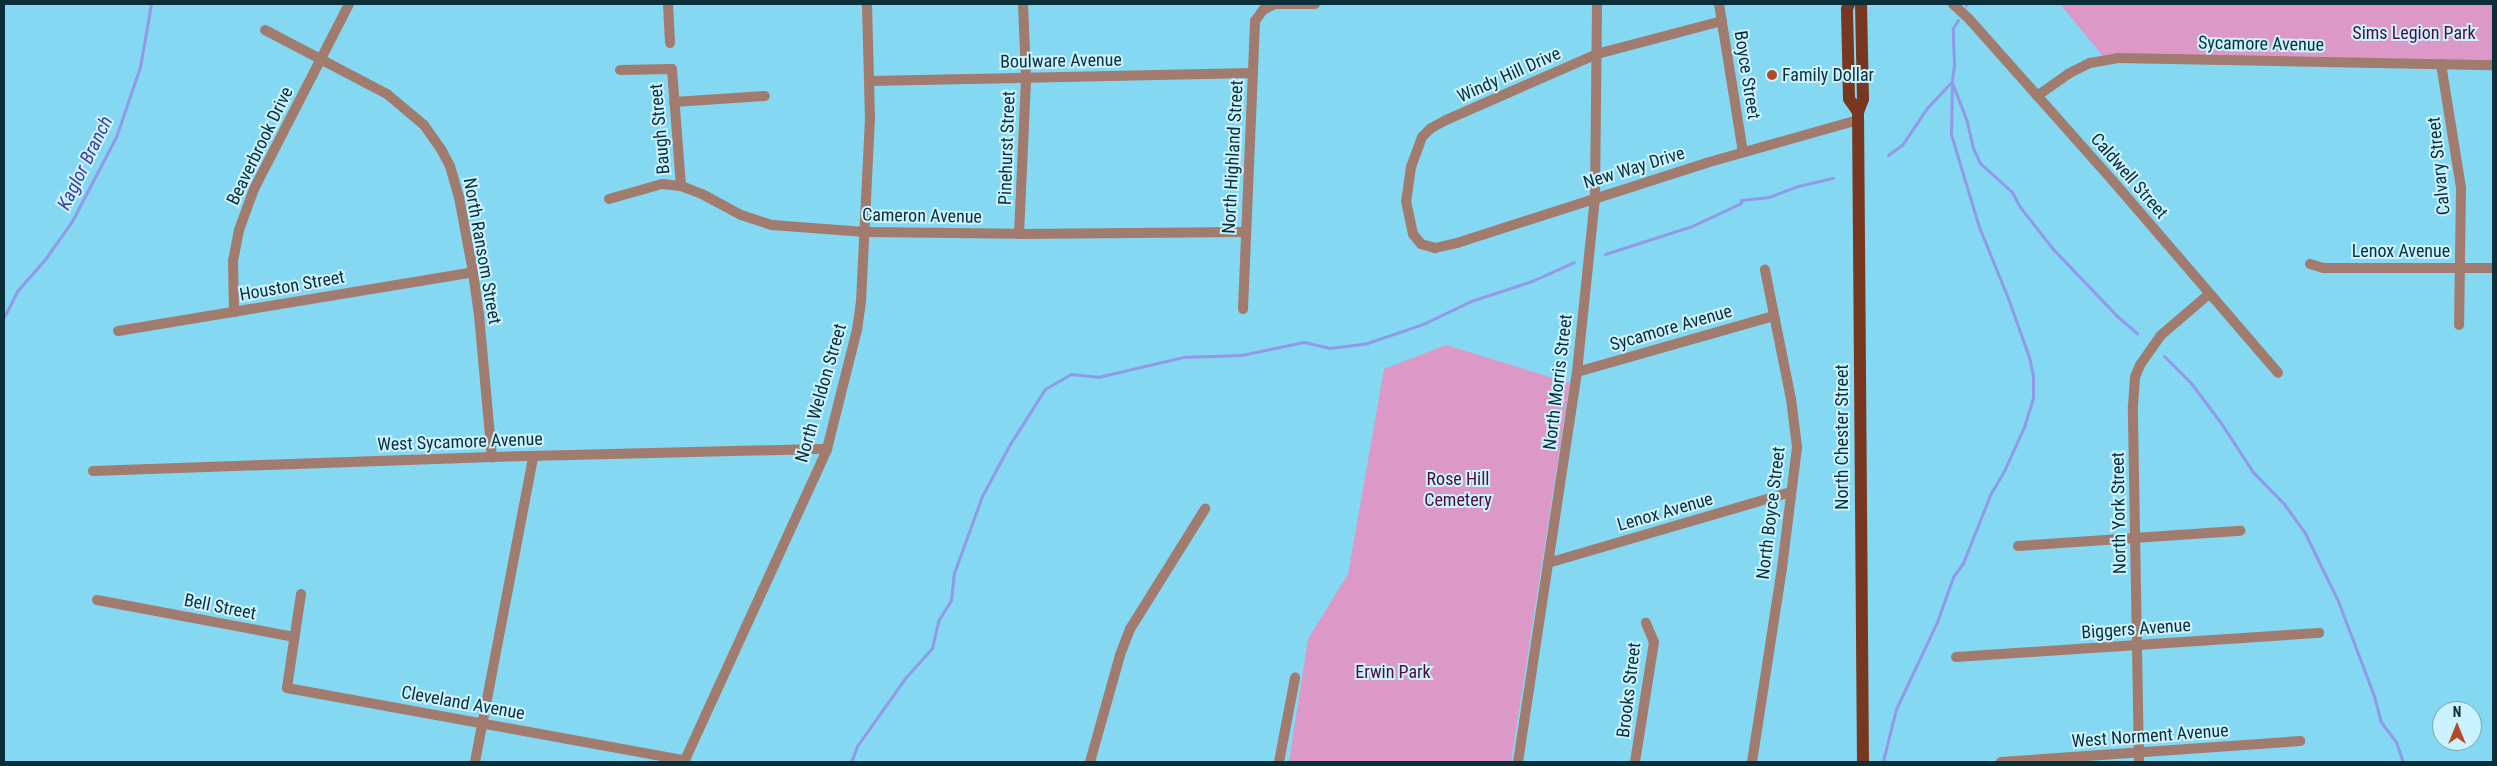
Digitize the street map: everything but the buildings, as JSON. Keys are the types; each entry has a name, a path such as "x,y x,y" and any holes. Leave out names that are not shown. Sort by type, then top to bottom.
{"main road":[{"name":"North Chester Street","path":"1849,4 1847,9 1850,99 1858,116"},
{"name":"North Chester Street","path":"1861,4 1864,99 1858,116 1863,762"}],"street":[{"name":"Beaverbrook Drive","path":"234,312 233,261 239,230 254,189 349,4"},
{"path":"668,4 670,43"},
{"name":"North Weldon Street","path":"684,761 827,449 857,330 865,232 870,81 867,4"},
{"name":"Pinehurst Street","path":"1019,234 1026,78 1023,4"},
{"name":"North Highland Street","path":"1243,309 1255,21 1263,10 1274,4 1315,4"},
{"name":"North Morris Street","path":"1518,762 1577,372 1594,197 1597,4"},
{"name":"Boyce Street","path":"1719,4 1743,152"},
{"name":"Caldwell Street","path":"1952,4 1970,20 2278,373"},
{"name":"Windy Hill Drive","path":"1421,244 1413,234 1406,200 1411,167 1422,137 1430,129 1446,120 1597,54 1722,21"},
{"name":"North Ransom Street","path":"266,30 387,94 412,114 434,138 446,159 455,181 473,272 479,315 492,457"},
{"name":"Sycamore Avenue","path":"2037,96 2068,74 2090,63 2117,58 2493,65"},
{"name":"Calvary Street","path":"2441,64 2461,188 2459,325"},
{"name":"Baugh Street","path":"620,70 672,69 681,186"},
{"name":"Boulware Avenue","path":"870,81 1253,73"},
{"path":"674,102 765,96"},
{"name":"New Way Drive","path":"1421,244 1435,248 1457,243 1594,197 1858,116"},
{"name":"Cameron Avenue","path":"609,199 662,184 681,186 702,194 741,215 772,225 865,232 1019,234 1245,232"},
{"name":"Lenox Avenue","path":"2310,264 2323,268 2493,268"},
{"name":"North Boyce Street","path":"1752,762 1797,447 1796,431 1765,270"},
{"name":"Houston Street","path":"118,331 473,272"},
{"name":"North York Street","path":"2139,758 2133,406 2135,377 2140,365 2160,336 2209,294"},
{"name":"Sycamore Avenue","path":"1577,372 1773,316"},
{"name":"West Sycamore Avenue","path":"93,471 670,451 827,449"},
{"path":"475,762 533,457"},
{"name":"Lenox Avenue","path":"1548,563 1791,492"},
{"path":"1090,762 1120,655 1130,629 1205,509"},
{"path":"2018,546 2240,532"},
{"path":"294,637 300,594"},
{"name":"Bell Street","path":"97,600 294,637"},
{"name":"Brooks Street","path":"1635,762 1654,642 1646,623"},
{"name":"Biggers Avenue","path":"1956,657 2319,633"},
{"name":"Cleveland Avenue","path":"294,637 287,688 483,722 684,761"},
{"path":"1279,762 1295,678"},
{"name":"West Norment Avenue","path":"2001,762 2139,758 2300,741"}],"green space":[{"name":"Sims Legion Park","path":"2060,4 2493,4 2493,65 2106,60"},
{"path":"1446,345 1570,383 1511,762 1289,762 1308,639 1348,574 1384,369"}],"waterway":[{"name":"Kaglor Branch","path":"4,317 18,290 46,258 72,221 116,137 140,67 151,4"},
{"path":"1883,761 1896,709 1937,622 1953,577 1963,563 1990,495 2004,471 2024,427 2033,398 2033,376 2029,357 2008,298 1979,227 1951,134 1954,65 1953,28 1958,20"},
{"path":"1888,155 1902,145 1927,108 1951,82"},
{"path":"1953,85 1967,122 1973,148 1980,163 2012,192 2020,207 2053,249 2116,315 2137,333"},
{"path":"1605,254 1692,226 1741,203 1741,200 1769,197 1798,186 1833,178"},
{"path":"851,762 857,746 906,677 932,648 938,621 951,600 954,573 982,496 1010,444 1045,389 1071,374 1098,377 1183,357 1241,355 1304,342 1329,348 1364,344 1423,324 1471,301 1532,281 1574,262"},
{"path":"2164,356 2191,383 2221,423 2253,472 2284,504 2305,533 2338,601 2374,696 2381,722 2396,742 2403,762"}],"place":[{"name":"Family Dollar","path":"1772,75"}],"park label":[{"name":"Rose Hill Cemetery","path":"1458,490"},
{"name":"Erwin Park","path":"1393,672"}]}
